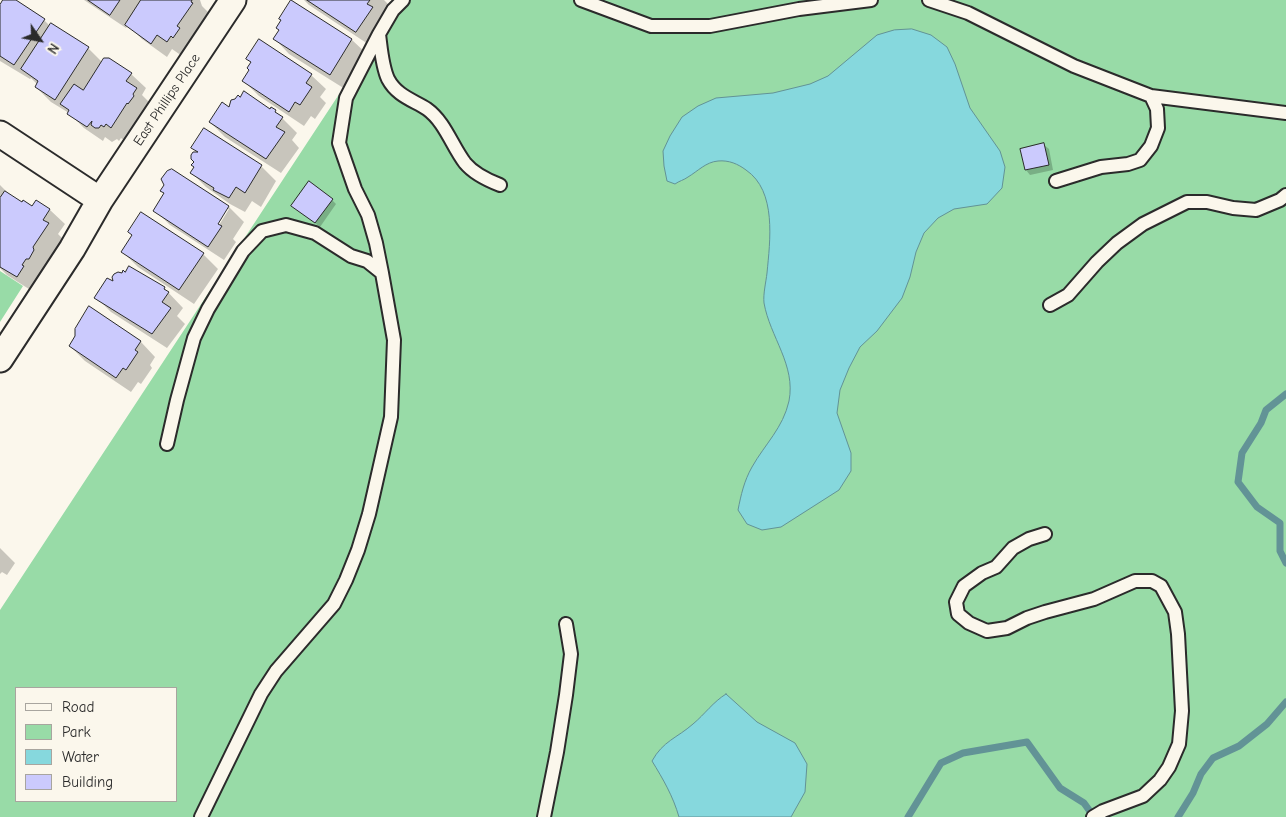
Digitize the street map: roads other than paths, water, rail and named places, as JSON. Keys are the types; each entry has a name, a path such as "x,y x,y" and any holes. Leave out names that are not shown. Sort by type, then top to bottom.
{"street":[{"name":"East Phillips Place","path":"0,359 72,249 100,200 233,0"},
{"path":"0,134 100,200"}],"lane":[{"path":"200,817 261,694 276,672 334,604 358,550 369,514 391,417 394,340 376,243 368,216 355,189 339,143 346,98 379,34 394,10 403,0"},
{"path":"581,0 651,26 710,26 799,9 871,0"},
{"path":"929,0 968,13 1074,66 1151,96 1286,114"},
{"path":"379,34 383,63 389,80 401,95 428,110 444,127 465,163 482,178 500,185"},
{"path":"1151,96 1158,109 1158,123"},
{"path":"1056,180 1101,167 1128,164 1140,160 1151,146 1158,123 1166,111 1178,100"},
{"path":"1050,305 1068,295 1097,262 1123,239 1143,224 1187,202 1207,202 1233,208 1256,210 1280,200 1286,195"},
{"path":"168,444 177,400 194,338 208,309 243,251 262,231 286,225 315,233 344,253 367,261 382,274"},
{"path":"1045,534 1029,539 1012,548 996,567 982,573 964,586 956,602 958,614 969,623 987,631 1007,628 1027,618 1094,599 1135,582 1152,581 1161,586 1175,612 1182,711 1179,744 1160,780 1143,796 1098,814"},
{"path":"544,817 557,752 571,654 566,624"}],"water":[{"path":"912,29 931,35 947,47 970,108 1000,151 1005,167 1002,188 987,204 954,209 938,218 924,233 902,298 877,331 860,347 840,390 837,413 851,453 851,471 839,490 781,527 762,530 747,524 738,510 749,472 783,419 789,401 790,388 786,363 771,328 764,303 770,232 767,203 763,190 756,179 737,164 730,162 718,161 710,163 675,184 667,181 663,151 682,117 698,106 716,98 773,93 810,84 828,76 877,35 894,30"},
{"path":"726,694 757,722 795,743 807,764 805,792 791,817 679,817 671,795 652,761 666,744 693,724"}],"waterway":[{"path":"1286,394 1266,410 1261,423 1242,453 1238,482 1257,507 1280,523 1280,551 1286,563"},
{"path":"1178,817 1193,793 1201,774 1213,758 1239,746 1267,724 1286,702"},
{"path":"908,817 941,763 963,753 1027,742 1060,788 1084,803 1094,817"}]}
